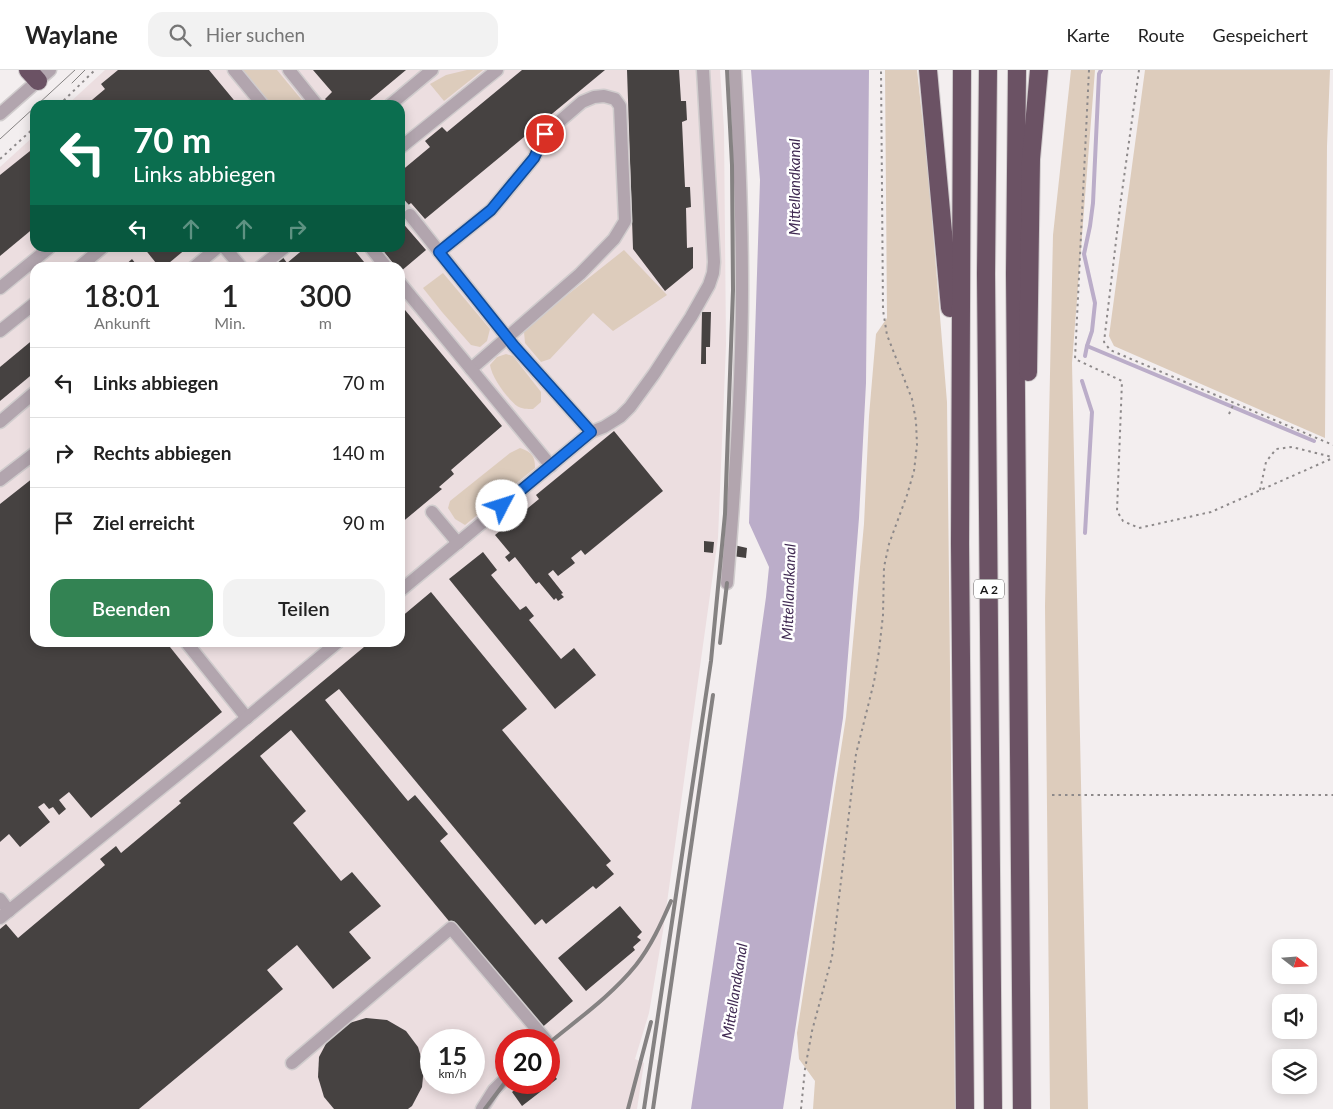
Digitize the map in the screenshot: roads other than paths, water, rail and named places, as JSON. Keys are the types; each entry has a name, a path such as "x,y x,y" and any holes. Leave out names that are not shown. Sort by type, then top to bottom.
{"highway":[{"path":"928,70 950,303 960,544"},
{"path":"962,70 960,544 966,1109"},
{"name":"A 2","path":"988,70 986,274 993,1109"},
{"name":"A 2","path":"1017,70 1015,274 1022,1109"},
{"path":"1017,532 1027,418 1031,159 1039,70"}],"street":[{"path":"224,70 249,100"},
{"path":"234,70 259,100"},
{"path":"289,70 313,100"},
{"path":"396,100 432,70"},
{"path":"405,144 497,70"},
{"path":"405,587 591,432 604,427 620,417 630,407 654,374 691,317 713,274 714,262 703,70"},
{"path":"728,583 738,428 742,290 740,166 734,70"},
{"path":"0,114 39,74"},
{"path":"439,252 491,210 534,158 545,134 582,102 594,97 604,96 615,99 620,106 625,220 614,239 580,274 471,370"},
{"path":"410,215 508,338 591,432"},
{"path":"32,262 44,252"},
{"path":"85,262 97,252"},
{"path":"200,262 211,252"},
{"path":"228,252 237,262"},
{"path":"266,262 279,252"},
{"path":"374,252 382,262"},
{"path":"0,288 30,264"},
{"path":"405,289 551,466"},
{"path":"0,332 30,307"},
{"path":"0,422 30,396"},
{"path":"0,480 30,458"},
{"path":"432,512 458,543"},
{"path":"190,647 247,718"},
{"path":"0,899 5,915 247,718 328,647"},
{"path":"292,1063 451,928 537,1029"},
{"path":"482,1109 495,1089"}],"water":[{"name":"Mittellandkanal","path":"751,70 869,70 866,383 859,518 843,718 783,1109 691,1109 738,798 769,567 749,523 760,180"}],"waterway":[{"path":"1101,70 1099,74 1093,203 1084,254 1095,303 1092,331 1087,346 1314,441"},
{"path":"1085,356 1087,346"},
{"path":"1082,381 1092,412 1085,533"}],"tunnel":[{"path":"405,210 410,215"}],"tram line":[{"path":"42,100 75,70"},
{"path":"72,83 85,70"},
{"path":"0,139 30,112"}],"railway":[{"path":"644,1109 711,661 725,514 733,290 732,165 727,70"},
{"path":"720,643 727,583"},
{"path":"653,1109 713,695"},
{"path":"560,1034 606,997 627,976 651,942 671,901"},
{"path":"628,1109 651,1022"},
{"path":"485,1109 496,1094"}]}
